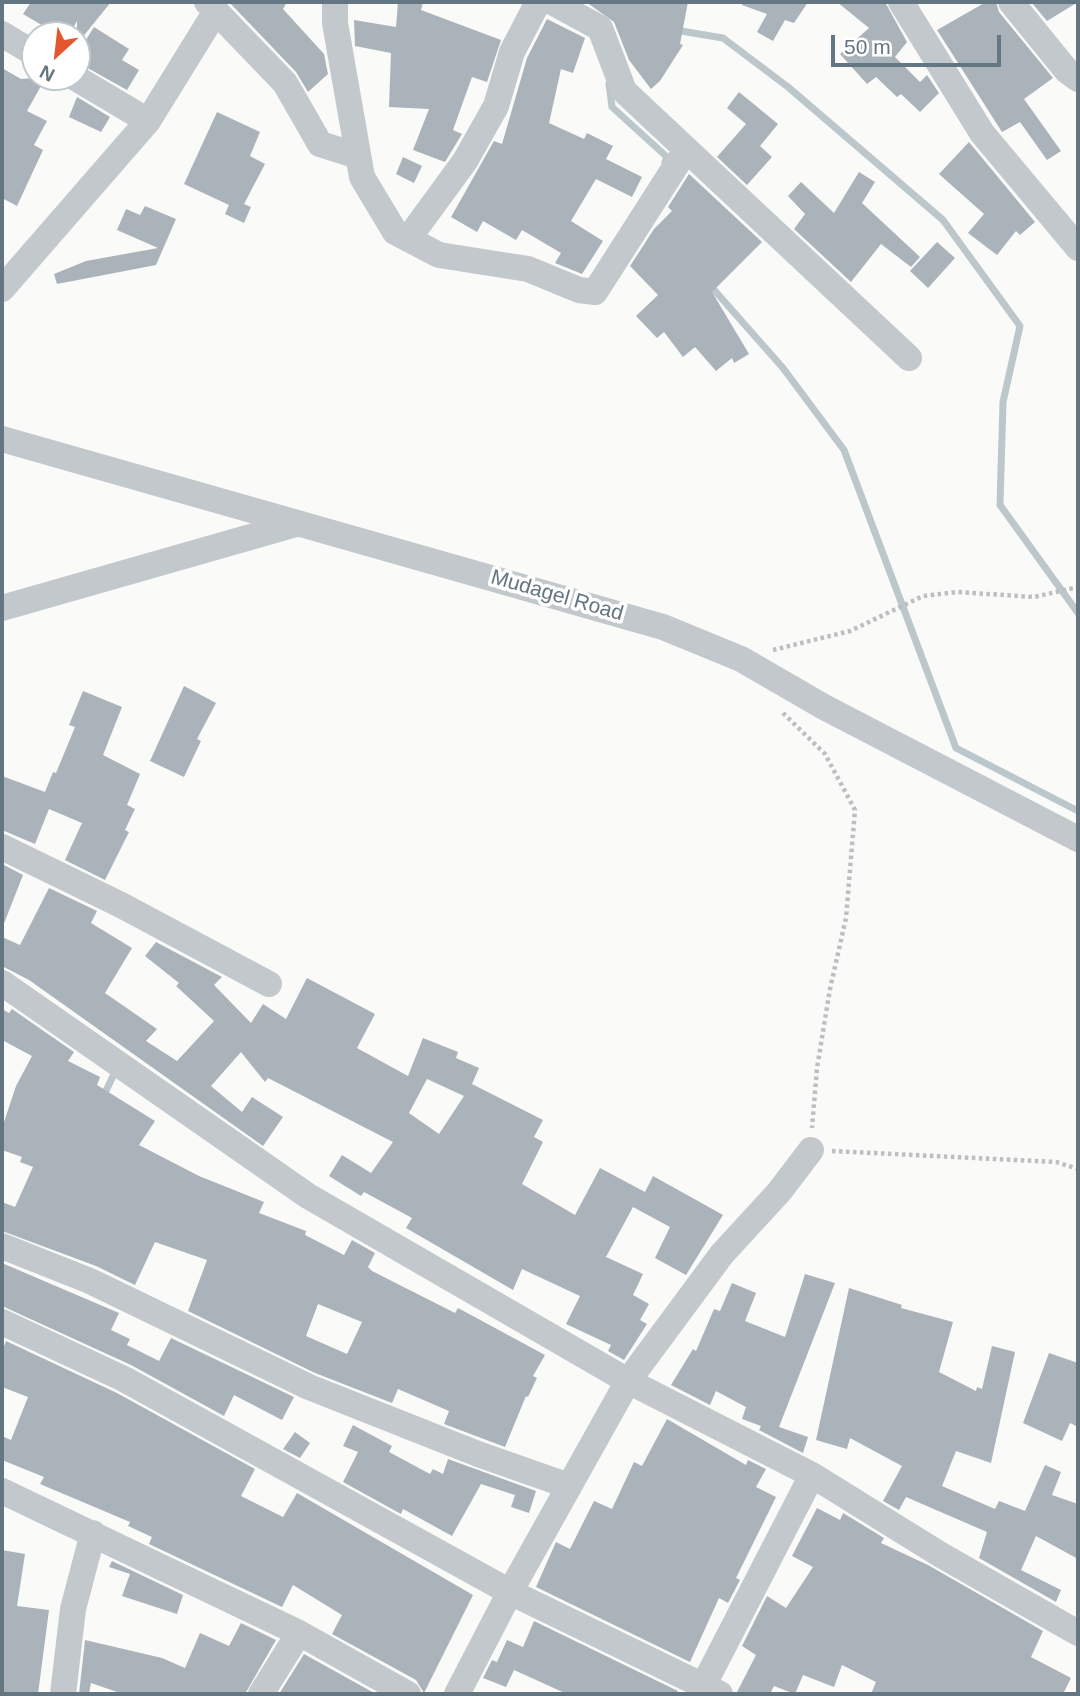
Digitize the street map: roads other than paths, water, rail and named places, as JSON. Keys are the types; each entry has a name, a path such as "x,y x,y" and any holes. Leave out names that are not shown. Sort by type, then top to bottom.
{"street":[{"path":"335,2 335,23 362,177 395,232 439,254 528,269 579,290 595,292 686,150"},
{"path":"408,239 465,161 496,106 512,52 538,2"},
{"path":"901,2 982,133 1078,248"},
{"path":"1011,2 1067,71 1078,79"},
{"path":"567,5 600,28 624,91 909,358"},
{"path":"2,289 148,121 211,7 285,83 320,144 358,156"},
{"path":"2,34 21,46"},
{"path":"91,87 148,121"},
{"name":"Mudagel Road","path":"2,439 663,626 741,659 1078,839"},
{"path":"2,608 296,524"},
{"path":"2,847 121,905 269,984"},
{"path":"2,983 307,1196 628,1381 812,1475 941,1555 1078,1633"},
{"path":"457,1694 510,1592 628,1381 722,1254 779,1192 811,1150"},
{"path":"2,1246 90,1281 309,1387 478,1454 569,1486"},
{"path":"2,1322 124,1379 510,1592 707,1691 812,1475"},
{"path":"2,1491 299,1633 408,1694"},
{"path":"63,1694 73,1609 93,1533"},
{"path":"261,1694 299,1633"}],"waterway":[{"path":"675,30 723,38 788,87 943,220 1020,326 1003,402 1000,505 1078,613"},
{"path":"609,84 612,107 667,157 665,162"},
{"path":"708,283 783,368 844,450 956,748 1078,811"},
{"path":"103,1097 116,1070"}]}
